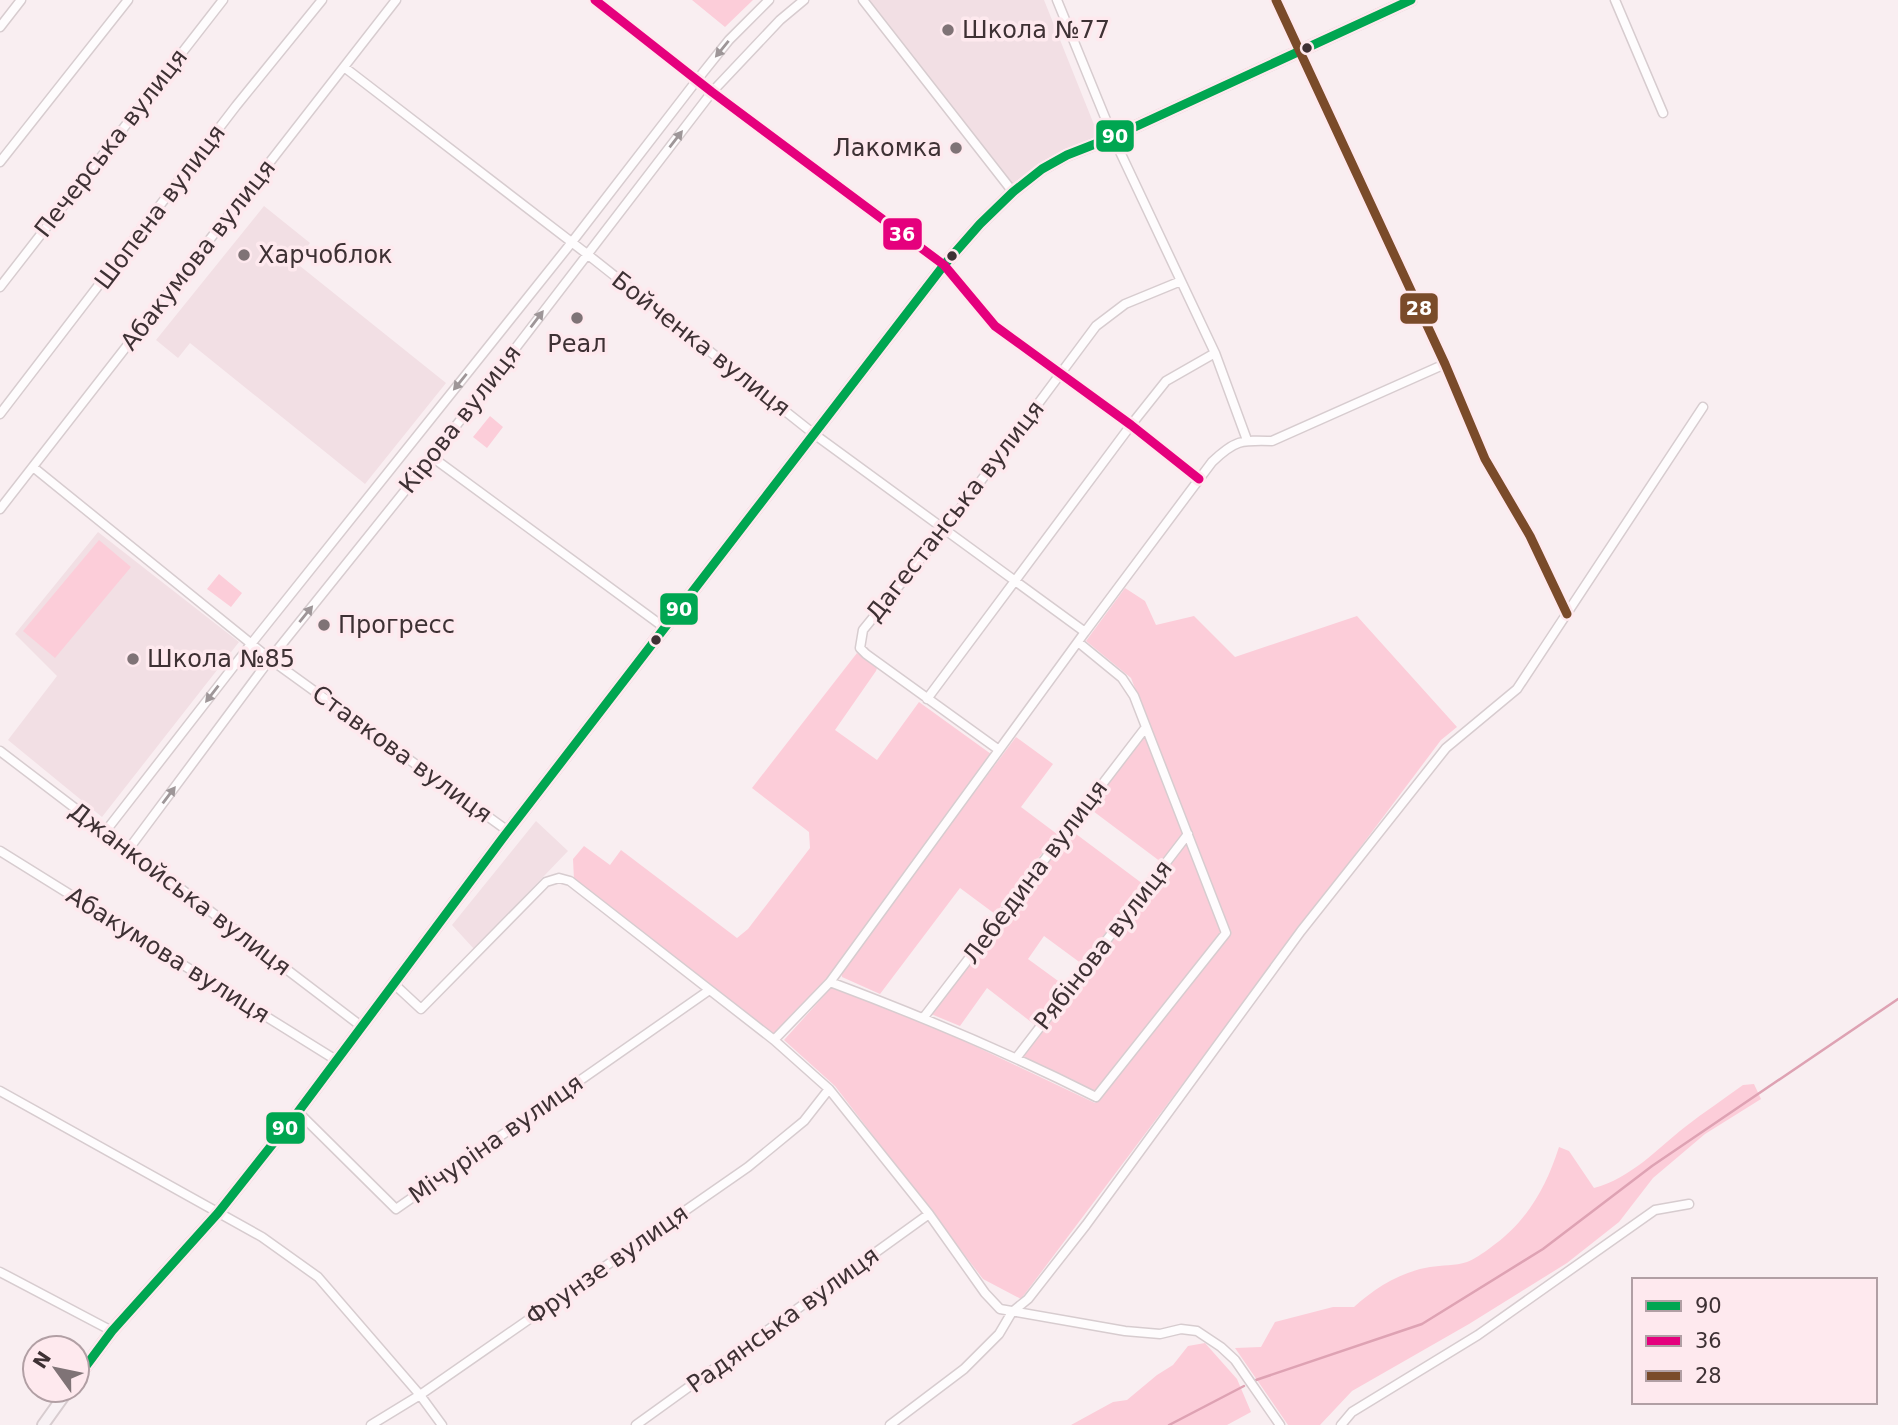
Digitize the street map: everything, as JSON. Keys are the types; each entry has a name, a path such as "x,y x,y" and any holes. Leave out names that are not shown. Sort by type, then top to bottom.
{"street":[{"path":"0,27 21,0"},
{"path":"0,162 128,0"},
{"name":"Печерська вулиця","path":"0,287 223,0"},
{"name":"Шопена вулиця","path":"0,414 236,106 322,0"},
{"name":"Абакумова вулиця","path":"0,509 396,0"},
{"path":"595,0 712,92 944,265 995,326 1131,425 1199,480"},
{"name":"Кірова вулиця","path":"105,832 697,80 729,40 769,0"},
{"name":"Кірова вулиця","path":"128,850 270,659 432,457 712,92 780,20 804,0"},
{"path":"863,0 1013,192"},
{"path":"1057,0 1113,137 1215,353 1247,440"},
{"path":"1276,0 1445,364 1485,459 1530,536 1567,614"},
{"path":"91,1359 112,1331 218,1213 298,1112 508,831 967,238 1013,192 1042,169 1067,155 1113,137 1411,0"},
{"path":"1615,0 1663,113"},
{"name":"Бойченка вулиця","path":"344,67 814,433 1085,632"},
{"name":"Дагестанська вулиця","path":"999,750 866,654 860,648 863,630 945,529 1096,327 1125,304 1181,281"},
{"path":"928,699 1166,381 1215,353"},
{"path":"774,1040 830,982 1085,632 1224,450 1241,441 1272,441 1445,364"},
{"path":"890,1425 964,1369 999,1334 1012,1312 1028,1299 1086,1225 1301,932 1438,757 1517,689 1703,407"},
{"path":"432,457 665,628"},
{"name":"Ставкова вулиця","path":"33,467 270,659 508,831"},
{"path":"830,982 924,1017 1017,1057 1096,1097 1226,933 1134,696 1122,678 1078,642"},
{"name":"Лебедина вулиця","path":"924,1017 1146,727"},
{"name":"Джанкойська вулиця","path":"0,751 361,1027"},
{"name":"Рябінова вулиця","path":"1017,1057 1188,834"},
{"name":"Абакумова вулиця","path":"0,851 336,1060"},
{"path":"393,984 421,1009 545,882 559,878 570,881 774,1040 829,1089 929,1214 985,1293 1000,1309 1125,1331 1160,1334 1181,1329 1197,1331 1235,1360 1280,1425"},
{"name":"Мічуріна вулиця","path":"298,1112 396,1209 708,990"},
{"name":"Фрунзе вулиця","path":"371,1425 420,1395 748,1167 804,1121 829,1089"},
{"path":"0,1091 262,1237 318,1277 420,1395 442,1425"},
{"path":"1341,1425 1352,1412 1478,1335 1655,1210 1689,1204"},
{"name":"Радянська вулиця","path":"636,1425 929,1214"},
{"path":"0,1272 112,1331"},
{"path":"43,1425 58,1404"}],"shaded area":[{"path":"692,0 753,0 725,27"},
{"path":"868,0 1044,0 1099,137 1054,157 1015,187"},
{"path":"264,206 310,243 295,262 446,383 365,484 190,343 178,358 156,340"},
{"path":"490,416 503,427 487,448 473,437"},
{"name":"Школа №85","path":"98,532 239,642 102,817 8,740 57,676 15,634"},
{"path":"99,540 131,567 55,658 23,631"},
{"path":"219,574 242,593 231,607 207,589"},
{"path":"1125,588 1145,601 1156,625 1194,616 1235,657 1357,616 1457,727 1441,740 1021,1299 983,1279 835,1086 784,1040 831,988 922,1021 1095,1103 1230,935 1131,678 1086,641"},
{"path":"857,653 877,668 835,730 877,760 919,702 991,754 830,977 774,1035 574,880 573,859 584,846 610,865 621,850 737,938 748,929 810,848 809,832 752,788"},
{"path":"1146,734 1185,830 1161,862 1093,811 1092,804"},
{"path":"1016,737 1053,764 1021,807 1057,834 995,914 960,888 880,994 842,977 841,970"},
{"path":"536,821 568,851 474,949 452,925"},
{"path":"1069,834 1076,834 1143,884 1082,964 1044,936 1028,959 1065,986 1035,1025 987,988 960,1026 931,1014"},
{"path":"1188,839 1222,931 1094,1092 1022,1056"},
{"path":"1754,1084 1761,1099 1705,1134 1653,1178 1619,1222 1567,1263 1469,1324 1352,1391 1320,1425 1288,1425 1235,1348 1261,1347 1275,1322 1333,1307 1354,1307 1379,1287 1398,1277 1430,1267 1462,1263 1476,1258 1503,1238 1533,1204 1548,1177 1559,1147 1569,1151 1594,1188 1631,1170 1692,1121 1743,1085"},
{"path":"1205,1343 1237,1379 1251,1412 1227,1425 1071,1425 1113,1402 1127,1400 1173,1365 1188,1346"}],"waterway":[{"path":"1256,1380 1422,1324 1543,1249 1652,1166 1898,999"},
{"path":"1169,1425 1244,1386"}],"transit line":[{"name":"36","path":"595,0 712,92 944,265 995,326 1131,425 1199,479"},
{"name":"28","path":"1276,0 1445,364 1485,459 1530,536 1567,614"},
{"name":"90","path":"91,1359 112,1331 218,1213 298,1112 502,839 944,265 980,224 1013,192 1042,169 1067,155 1113,137 1411,0"}],"place":[{"name":"Школа №77","path":"948,30"},
{"name":"Лакомка","path":"956,148"},
{"name":"Харчоблок","path":"244,255"},
{"name":"Реал","path":"577,318"},
{"name":"Прогресс","path":"324,625"},
{"name":"Школа №85","path":"133,659"}]}
